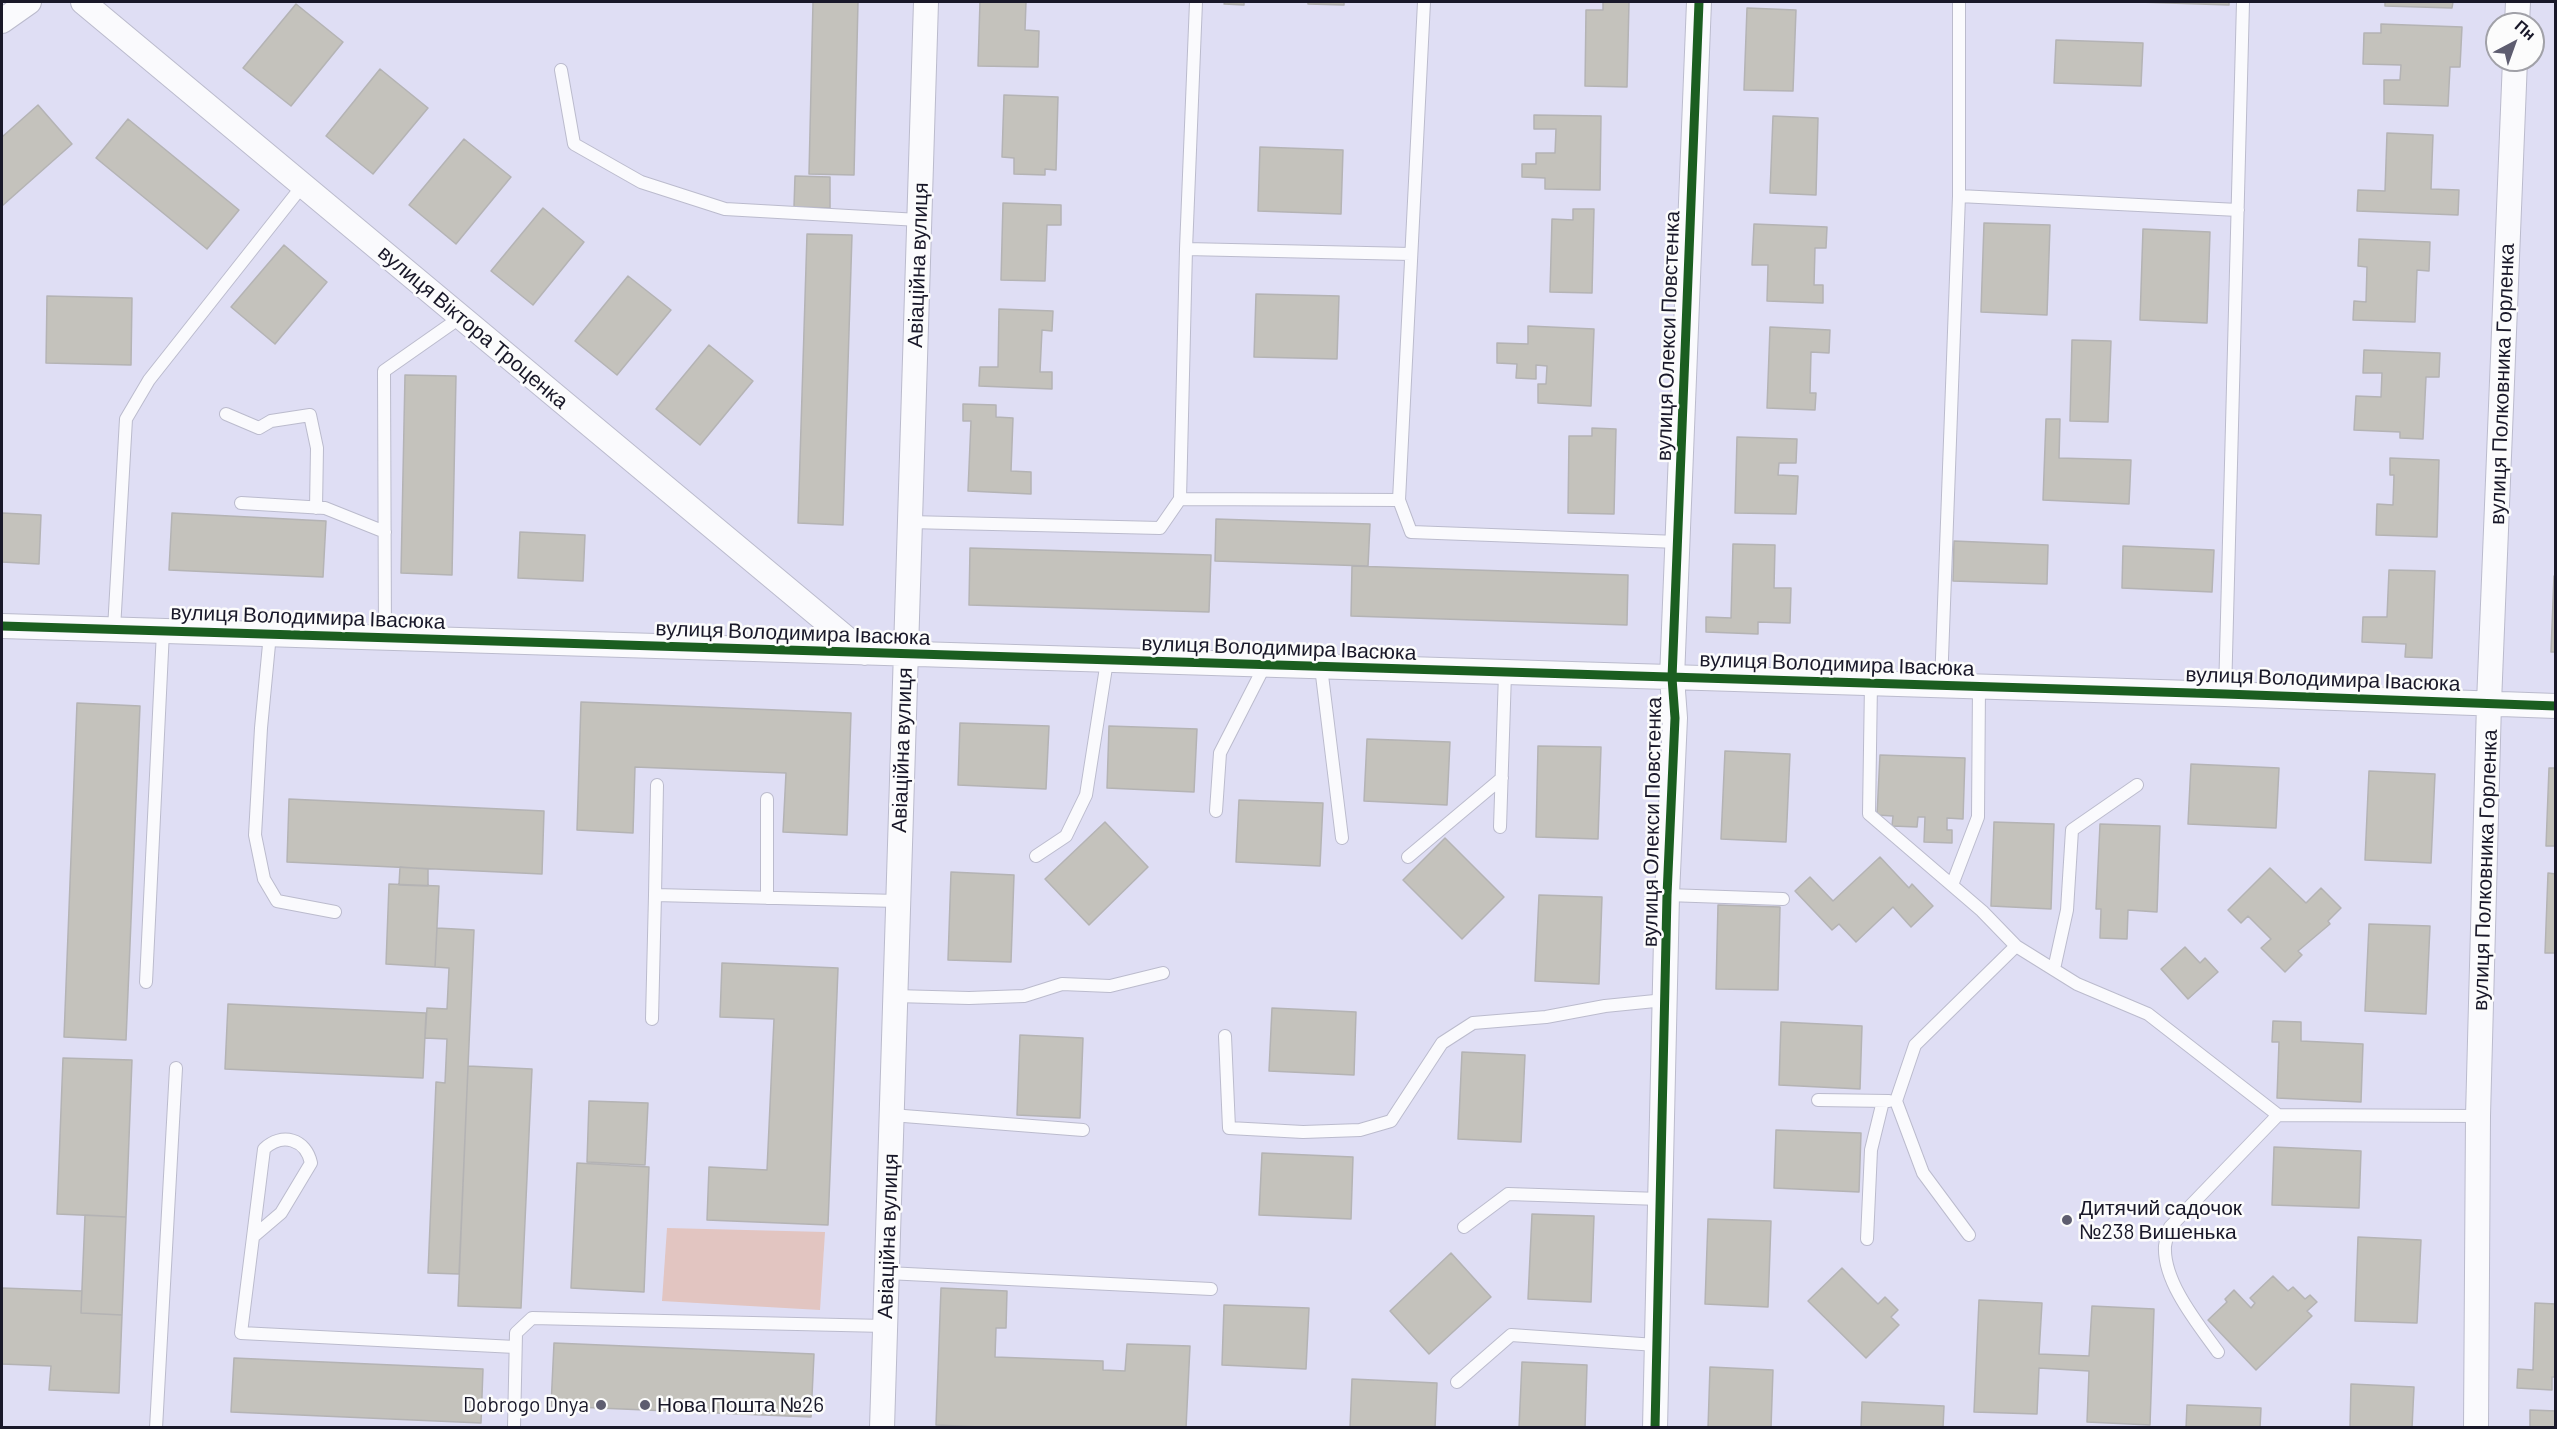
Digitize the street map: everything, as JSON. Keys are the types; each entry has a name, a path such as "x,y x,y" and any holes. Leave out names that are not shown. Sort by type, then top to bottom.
{"street":[{"path":"2,21 29,2"},
{"name":"вулиця Віктора Троценка","path":"83,2 864,653"},
{"name":"Авіаційна вулиця","path":"882,1428 926,2"},
{"name":"вулиця Олекси Повстенка","path":"1655,1428 1667,895 1675,718 1672,678 1699,2"},
{"name":"вулиця Полковника Горленка","path":"2476,1428 2478,1116 2489,703 2515,72"},
{"name":"вулиця Володимира Івасюка","path":"2,626 1979,686 2556,706"}],"lane":[{"path":"909,522 1160,528 1180,499 1186,249 1196,2"},
{"path":"1424,2 1399,500 1411,532 1678,542"},
{"path":"1941,685 1959,196 1959,2"},
{"path":"2224,694 2243,2"},
{"path":"561,70 574,144 641,182 725,209 919,220"},
{"path":"114,629 126,419 149,380 303,185"},
{"path":"1959,196 2238,210"},
{"path":"1186,249 1411,254"},
{"path":"385,638 384,371 461,317"},
{"path":"226,414 259,428 271,421 310,415 317,448 316,508"},
{"path":"1180,499 1399,500"},
{"path":"241,502 325,508 385,532"},
{"path":"146,982 163,631"},
{"path":"270,634 261,728 255,835 264,879 277,901 335,912"},
{"path":"1036,856 1066,836 1086,795 1107,660"},
{"path":"1216,811 1221,753 1264,665"},
{"path":"1321,667 1342,838"},
{"path":"1500,827 1505,673"},
{"path":"1871,683 1869,814 1952,885 2016,946 2078,984 2148,1014 2278,1115 2478,1116"},
{"path":"1952,885 1978,817 1979,686"},
{"path":"1407,857 1502,778"},
{"path":"652,1019 657,785"},
{"path":"2054,969 2067,910 2072,830 2137,785"},
{"path":"767,799 767,898"},
{"path":"655,895 898,901"},
{"path":"1667,895 1783,899"},
{"path":"1867,1239 1871,1150 1915,1045 2016,946"},
{"path":"895,996 969,998 1024,996 1062,984 1110,986 1163,973"},
{"path":"1225,1036 1229,1128 1303,1132 1360,1130 1391,1121 1442,1043 1473,1023 1546,1017 1605,1006 1665,1000"},
{"path":"156,1428 176,1068"},
{"path":"1818,1100 1890,1101"},
{"path":"1890,1101 1923,1173 1969,1235"},
{"path":"891,1115 1083,1130"},
{"path":"2218,1352 2187,1309 2170,1273 2165,1247 2170,1227 2278,1115"},
{"path":"254,1236 281,1213 311,1163 305,1147 298,1142 280,1139 264,1149 241,1333 515,1347"},
{"path":"1464,1227 1508,1194 1660,1199"},
{"path":"887,1273 1211,1289"},
{"path":"514,1428 516,1333 532,1318 885,1326"},
{"path":"1457,1382 1511,1335 1656,1345"}],"shaded area":[{"path":"667,1228 825,1232 820,1310 662,1301"}],"building":[{"path":"813,2 858,2 854,175 809,174"},
{"path":"980,2 1026,2 1025,30 1039,31 1038,67 978,66"},
{"path":"1225,2 1244,2 1244,5 1224,4"},
{"path":"1308,2 1344,2 1344,5 1308,4"},
{"path":"1603,2 1629,2 1627,87 1585,86 1586,10 1603,10"},
{"path":"2138,2 2229,2 2229,5"},
{"path":"2385,2 2453,2 2452,8 2385,6"},
{"path":"296,4 343,42 291,106 243,68"},
{"path":"1747,8 1796,10 1793,91 1744,90"},
{"path":"2381,24 2462,27 2460,67 2450,67 2448,106 2384,104 2384,80 2400,80 2401,65 2363,64 2364,33 2381,33"},
{"path":"2056,40 2143,43 2141,86 2054,83"},
{"path":"380,69 428,108 373,174 326,136"},
{"path":"1004,95 1058,97 1056,170 1045,169 1045,175 1014,174 1014,158 1002,157"},
{"path":"38,105 72,144 2,206 2,137"},
{"path":"1534,115 1601,116 1600,190 1545,189 1545,178 1522,177 1522,164 1536,164 1536,153 1555,153 1556,129 1534,129"},
{"path":"1773,116 1818,118 1816,195 1770,193"},
{"path":"128,119 239,210 207,249 96,158"},
{"path":"2387,133 2433,135 2431,189 2459,190 2458,215 2357,211 2358,190 2385,191"},
{"path":"464,139 511,177 456,244 409,205"},
{"path":"1260,147 1343,150 1341,214 1258,211"},
{"path":"795,176 830,177 830,208 794,207"},
{"path":"1003,203 1061,205 1061,225 1047,225 1045,281 1001,280"},
{"path":"543,208 584,242 533,305 491,271"},
{"path":"1573,209 1594,209 1592,293 1550,292 1552,219 1573,220"},
{"path":"1984,223 2050,225 2047,315 1981,312"},
{"path":"1754,224 1827,227 1826,248 1815,248 1814,285 1823,285 1823,303 1767,301 1768,265 1752,265"},
{"path":"2143,229 2210,232 2207,323 2140,320"},
{"path":"807,234 852,235 843,525 798,523"},
{"path":"2359,239 2430,242 2429,271 2417,270 2415,322 2353,320 2354,301 2366,302 2367,267 2358,266"},
{"path":"284,245 327,282 275,344 231,307"},
{"path":"628,276 671,310 617,375 575,341"},
{"path":"1256,294 1339,296 1337,359 1254,357"},
{"path":"47,296 132,298 131,365 46,363"},
{"path":"999,309 1053,311 1052,331 1042,330 1040,372 1052,372 1052,389 979,386 980,367 998,367"},
{"path":"1528,326 1594,329 1591,406 1538,403 1538,384 1546,384 1547,366 1536,365 1536,379 1516,378 1517,364 1497,363 1497,343 1528,344"},
{"path":"1770,327 1830,330 1829,353 1811,352 1810,393 1816,393 1815,410 1767,408"},
{"path":"2072,340 2111,341 2108,422 2070,421"},
{"path":"709,345 753,381 700,445 656,409"},
{"path":"2364,350 2440,353 2439,377 2426,377 2423,439 2400,438 2400,432 2354,430 2356,396 2381,397 2382,373 2363,373"},
{"path":"405,375 456,376 452,575 401,573"},
{"path":"963,404 996,405 996,417 1013,418 1011,471 1031,472 1031,494 968,491 971,421 963,421"},
{"path":"2046,419 2060,419 2059,458 2131,460 2129,504 2043,500"},
{"path":"1592,428 1616,429 1614,514 1568,513 1569,436 1592,436"},
{"path":"1737,437 1797,439 1796,463 1779,463 1778,475 1798,476 1796,514 1735,513"},
{"path":"2390,458 2439,460 2437,537 2376,535 2377,504 2393,505 2394,475 2390,475"},
{"path":"2,513 41,515 39,564 2,562"},
{"path":"172,513 326,521 323,577 169,570"},
{"path":"1216,519 1370,524 1368,566 1215,561"},
{"path":"520,532 585,535 583,581 518,578"},
{"path":"1954,541 2048,545 2047,584 1953,581"},
{"path":"1733,544 1775,545 1774,588 1791,588 1790,623 1758,622 1758,634 1706,632 1706,617 1731,618"},
{"path":"2123,546 2214,550 2212,592 2122,588"},
{"path":"970,548 1211,555 1209,612 969,605"},
{"path":"1352,566 1628,575 1627,625 1351,616"},
{"path":"2389,570 2435,571 2432,658 2405,657 2406,644 2362,642 2363,617 2387,617"},
{"path":"2554,576 2556,576 2556,652 2551,652"},
{"path":"581,702 851,713 847,835 783,832 786,773 635,767 633,833 577,830"},
{"path":"77,703 140,706 126,1040 64,1037"},
{"path":"960,723 1049,726 1046,789 958,785"},
{"path":"1109,726 1197,729 1194,792 1107,788"},
{"path":"1367,739 1450,742 1447,805 1364,801"},
{"path":"1538,746 1601,747 1598,839 1536,837"},
{"path":"1725,751 1790,754 1786,842 1721,839"},
{"path":"1880,755 1965,758 1963,819 1947,818 1947,830 1952,830 1952,843 1924,842 1925,817 1918,817 1917,827 1892,826 1893,816 1877,815"},
{"path":"2191,764 2279,768 2276,828 2188,824"},
{"path":"2549,768 2556,768 2556,846 2546,846"},
{"path":"2369,771 2435,774 2431,863 2365,860"},
{"path":"289,799 544,811 542,874 287,862"},
{"path":"1239,800 1323,803 1320,866 1236,862"},
{"path":"1105,822 1148,867 1089,925 1045,879"},
{"path":"1994,822 2054,824 2051,909 1991,906"},
{"path":"2100,824 2160,826 2157,912 2128,910 2127,939 2100,938 2101,909 2096,909"},
{"path":"1445,838 1504,897 1462,939 1403,880"},
{"path":"1880,857 1909,888 1912,884 1933,906 1911,927 1893,907 1856,942 1839,924 1832,930 1795,891 1810,877 1833,901"},
{"path":"400,867 428,869 428,886 399,885"},
{"path":"2270,868 2306,903 2321,888 2341,908 2328,921 2330,924 2298,951 2302,955 2285,972 2261,948 2271,939 2248,916 2241,923 2228,910"},
{"path":"951,872 1014,875 1011,962 948,960"},
{"path":"2548,873 2556,874 2556,953 2545,953"},
{"path":"389,884 439,886 435,967 386,964"},
{"path":"1539,895 1602,897 1599,984 1535,981"},
{"path":"1718,905 1780,907 1778,990 1716,989"},
{"path":"2369,924 2430,926 2426,1014 2365,1011"},
{"path":"437,928 474,930 459,1274 428,1273 436,1082 445,1083 447,1039 425,1038 427,1008 447,1009 449,968 435,967"},
{"path":"2185,947 2200,963 2205,958 2218,972 2188,999 2161,969"},
{"path":"722,963 838,968 828,1225 707,1220 709,1167 767,1170 774,1019 720,1017"},
{"path":"228,1004 426,1013 423,1078 225,1069"},
{"path":"1272,1008 1356,1012 1354,1075 1269,1071"},
{"path":"2273,1021 2301,1022 2301,1041 2363,1044 2361,1102 2277,1098 2279,1042 2272,1042"},
{"path":"1781,1022 1862,1026 1860,1089 1779,1085"},
{"path":"1020,1035 1083,1038 1080,1118 1017,1115"},
{"path":"1462,1052 1525,1055 1521,1142 1458,1139"},
{"path":"63,1058 132,1060 126,1217 57,1214"},
{"path":"468,1066 532,1069 521,1308 458,1306"},
{"path":"589,1101 648,1103 645,1165 587,1162"},
{"path":"1776,1130 1861,1133 1859,1192 1774,1188"},
{"path":"2274,1147 2361,1151 2359,1208 2272,1205"},
{"path":"1262,1153 1353,1157 1351,1219 1259,1215"},
{"path":"577,1163 649,1167 644,1292 571,1288"},
{"path":"1532,1214 1594,1216 1591,1302 1528,1299"},
{"path":"85,1215 126,1217 122,1315 81,1313"},
{"path":"1708,1219 1771,1221 1768,1307 1705,1304"},
{"path":"2358,1237 2421,1240 2417,1323 2355,1321"},
{"path":"1451,1253 1491,1297 1429,1354 1390,1311"},
{"path":"1842,1268 1878,1304 1885,1297 1898,1310 1891,1317 1899,1325 1866,1358 1808,1301"},
{"path":"2273,1276 2288,1291 2293,1287 2305,1299 2310,1295 2317,1302 2307,1311 2312,1316 2256,1370 2208,1320 2227,1302 2225,1299 2234,1290 2251,1308 2255,1303 2250,1298"},
{"path":"2,1288 82,1291 81,1313 122,1315 119,1393 49,1390 51,1366 2,1364"},
{"path":"941,1288 1007,1291 1006,1328 996,1328 995,1357 1103,1361 1103,1370 1125,1371 1127,1344 1190,1346 1186,1428 1002,1428 936,1425"},
{"path":"1979,1300 2042,1303 2039,1354 2089,1356 2092,1306 2154,1309 2150,1425 2087,1422 2089,1371 2039,1368 2037,1414 1974,1412"},
{"path":"2535,1303 2556,1304 2556,1377 2552,1377 2552,1390 2517,1388 2518,1369 2533,1370"},
{"path":"1224,1305 1309,1308 1306,1369 1222,1365"},
{"path":"554,1343 814,1354 811,1417 551,1406"},
{"path":"234,1358 483,1369 481,1423 231,1412"},
{"path":"1522,1362 1587,1365 1585,1428 1519,1428"},
{"path":"1710,1367 1773,1370 1771,1428 1708,1428"},
{"path":"1352,1379 1437,1383 1435,1428 1350,1428"},
{"path":"2351,1384 2414,1387 2412,1428 2350,1428"},
{"path":"1862,1402 1944,1406 1943,1428 1861,1428"},
{"path":"2187,1405 2261,1408 2260,1428 2186,1428"},
{"path":"2530,1410 2556,1411 2556,1428 2530,1428"}],"cycle path":[{"path":"1655,1428 1667,895 1675,718 1672,678 1699,2"},
{"path":"2,626 2556,706"}],"place":[{"name":"Дитячий садочок №238 Вишенька","path":"2067,1220"},
{"name":"Dobrogo Dnya","path":"601,1405"},
{"name":"Нова Пошта №26","path":"645,1405"}]}
